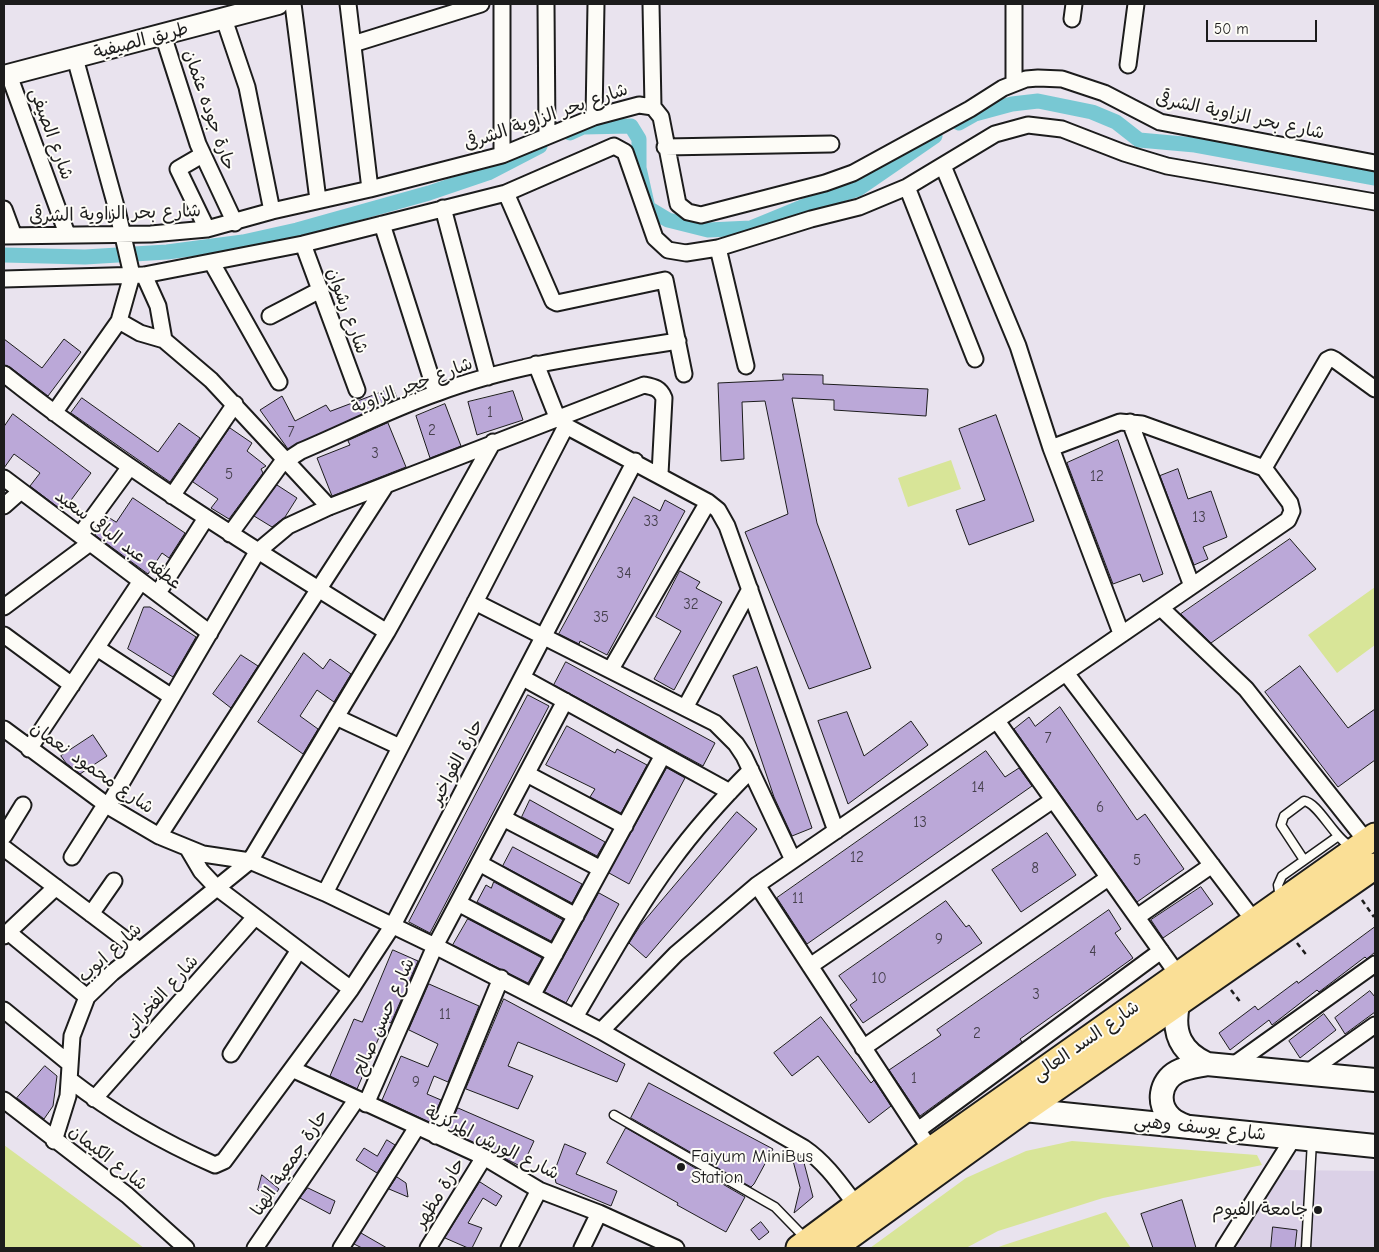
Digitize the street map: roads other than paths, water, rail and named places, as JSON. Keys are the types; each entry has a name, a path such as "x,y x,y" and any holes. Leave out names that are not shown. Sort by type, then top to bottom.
{"main road":[{"name":"شارع السد العالى","path":"833,1248 897,1189 931,1150 1282,903 1359,841"},
{"name":"شارع السد العالى","path":"931,1150 1024,1110 1178,1005 1375,866"},
{"path":"1178,1005 1175,1019 1177,1034 1183,1047 1194,1058 1208,1064 1375,1080"},
{"path":"1190,1128 1173,1120 1167,1114 1163,1107 1162,1091 1165,1083 1177,1072 1208,1064"},
{"name":"شارع يوسف وهبى","path":"1024,1110 1375,1146"},
{"name":"شارع السد العالى","path":"803,1245 856,1205 897,1189"}],"street":[{"name":"طريق الصيفية","path":"6,75 278,4"},
{"path":"293,4 318,200"},
{"path":"348,4 370,189"},
{"path":"353,44 481,4"},
{"path":"502,4 502,155"},
{"path":"546,4 547,135"},
{"path":"594,117 596,4"},
{"path":"651,4 653,107"},
{"path":"1014,4 1014,83"},
{"path":"1128,65 1136,4"},
{"path":"224,19 247,87 272,211"},
{"name":"حارة جوده عثمان","path":"163,35 202,155 235,223"},
{"path":"75,58 122,234 138,275 158,306 164,340"},
{"name":"شارع الصيفى","path":"6,75 67,234"},
{"name":"شارع بحر الزاوية الشرقى","path":"9,236 160,234 207,230 272,211 370,189 502,155 594,117 639,105 653,107 660,117 678,204 688,212 701,215 825,183 853,173 1014,83 1038,78 1062,79 1112,96 1160,122 1375,163"},
{"path":"4,279 138,275 212,263 302,244 506,193 610,146 618,147 625,152 651,230 661,245 668,250 686,254 718,248 811,219 859,207 907,187 1006,130 1040,125 1062,129 1146,161 1375,202"},
{"path":"665,147 831,144"},
{"path":"202,155 178,169 207,230"},
{"path":"943,166 1018,346 1051,448 1121,633"},
{"path":"907,187 974,359"},
{"path":"506,193 553,300 561,304 665,280 684,374"},
{"path":"443,208 488,377"},
{"path":"4,209 9,236"},
{"path":"382,224 436,393"},
{"name":"شارع رشوان","path":"302,244 357,390"},
{"path":"718,248 746,366"},
{"path":"212,263 278,382"},
{"path":"54,413 119,321 138,275"},
{"path":"270,316 320,290"},
{"path":"119,321 140,333 164,340 211,380 329,506"},
{"name":"شارع حجر الزاوية","path":"230,534 286,459 436,393 536,364 678,341"},
{"path":"1264,468 1326,360 1331,358 1335,360 1375,388"},
{"path":"536,364 562,422 660,474 708,502 718,510 728,526 836,831"},
{"path":"4,374 129,468 258,552 387,632"},
{"path":"72,857 106,806 258,552 288,526 329,506 493,442 562,422 644,385 661,391 664,398 660,474"},
{"path":"172,496 235,404"},
{"path":"325,893 475,602 562,422"},
{"path":"601,1031 676,954 757,885 1288,520 1292,511 1290,502 1264,468 1142,424 1120,422 1051,448"},
{"path":"1130,422 1192,586"},
{"path":"250,861 387,632 493,442"},
{"name":"حارة الفواخير","path":"94,1099 151,1135 181,1150 219,1165 224,1161 351,989 393,925 635,461"},
{"path":"4,608 85,539 129,468"},
{"name":"عطفه عبد الباقى سعيد","path":"4,478 210,633"},
{"path":"159,836 386,485"},
{"path":"4,506 21,491"},
{"path":"611,669 708,502"},
{"path":"158,593 206,518"},
{"path":"29,749 142,581"},
{"path":"686,706 750,589"},
{"path":"475,602 686,706 715,723 736,744 751,770 793,860"},
{"path":"1161,608 1246,689 1359,841"},
{"path":"4,635 72,685"},
{"path":"97,648 172,697"},
{"path":"1066,673 1255,922"},
{"path":"523,678 730,792"},
{"name":"شارع حسن صالح","path":"361,1102 435,946 565,701"},
{"path":"336,717 400,747"},
{"path":"997,720 1178,975"},
{"name":"شارع محمود نعمان","path":"4,729 106,806 159,836 188,849 218,857 250,861 325,893 501,978 601,1031 804,1148 817,1157 833,1174 856,1205"},
{"path":"532,994 663,755"},
{"path":"574,1017 656,883 700,825 751,770"},
{"path":"527,774 625,826"},
{"path":"810,966 1053,800"},
{"path":"4,836 23,805"},
{"path":"503,818 601,869"},
{"path":"4,848 139,950"},
{"path":"188,849 201,871 216,887 351,989"},
{"name":"شارع ايوب","path":"54,1141 65,1111 70,1080 72,1036 87,997 139,950 250,861"},
{"path":"479,863 576,916"},
{"path":"1137,917 1212,865"},
{"path":"863,1048 1108,878"},
{"path":"91,914 114,881"},
{"path":"757,885 931,1150 1161,951"},
{"path":"56,887 6,934 87,997"},
{"path":"458,903 555,954"},
{"name":"شارع الفخرانى","path":"94,1099 255,918"},
{"path":"231,1054 299,950"},
{"path":"1232,1066 1375,964"},
{"path":"436,1136 501,978"},
{"path":"4,1010 70,1064"},
{"path":"1307,1073 1375,1025"},
{"name":"شارع الورش المركزية","path":"292,1069 484,1157 539,1190 600,1213 676,1248"},
{"path":"70,1080 94,1099"},
{"name":"شارع الكيمان","path":"4,1100 54,1141 127,1195 186,1248"},
{"name":"حارة جمعية الهنا","path":"255,1248 361,1102"},
{"path":"342,1248 417,1127"},
{"path":"1224,1248 1303,1138"},
{"name":"حارة مظهر","path":"428,1248 484,1157"},
{"path":"509,1248 539,1190"},
{"path":"582,1248 600,1213"}],"lane":[{"path":"1304,860 1282,830 1281,825 1284,816 1302,802 1312,804 1359,841"},
{"path":"1282,903 1278,891 1280,879 1304,860 1359,841"},
{"path":"614,1115 775,1207 803,1245"},
{"path":"1303,1138 1306,1248"}],"waterway":[{"path":"959,123 975,114 1012,104 1038,101 1092,112 1116,122 1139,140 1195,145 1375,178"},
{"path":"570,133 583,127 631,126 639,139 639,168 648,208 668,220 708,230 751,228 807,205 858,189 935,136"},
{"path":"4,255 85,257 167,252 243,242 297,230 429,193 488,173 540,146"}],"place":[{"name":"Faiyum MiniBus Station","path":"681,1167"},
{"name":"جامعة الفيوم","path":"1318,1210"}]}
